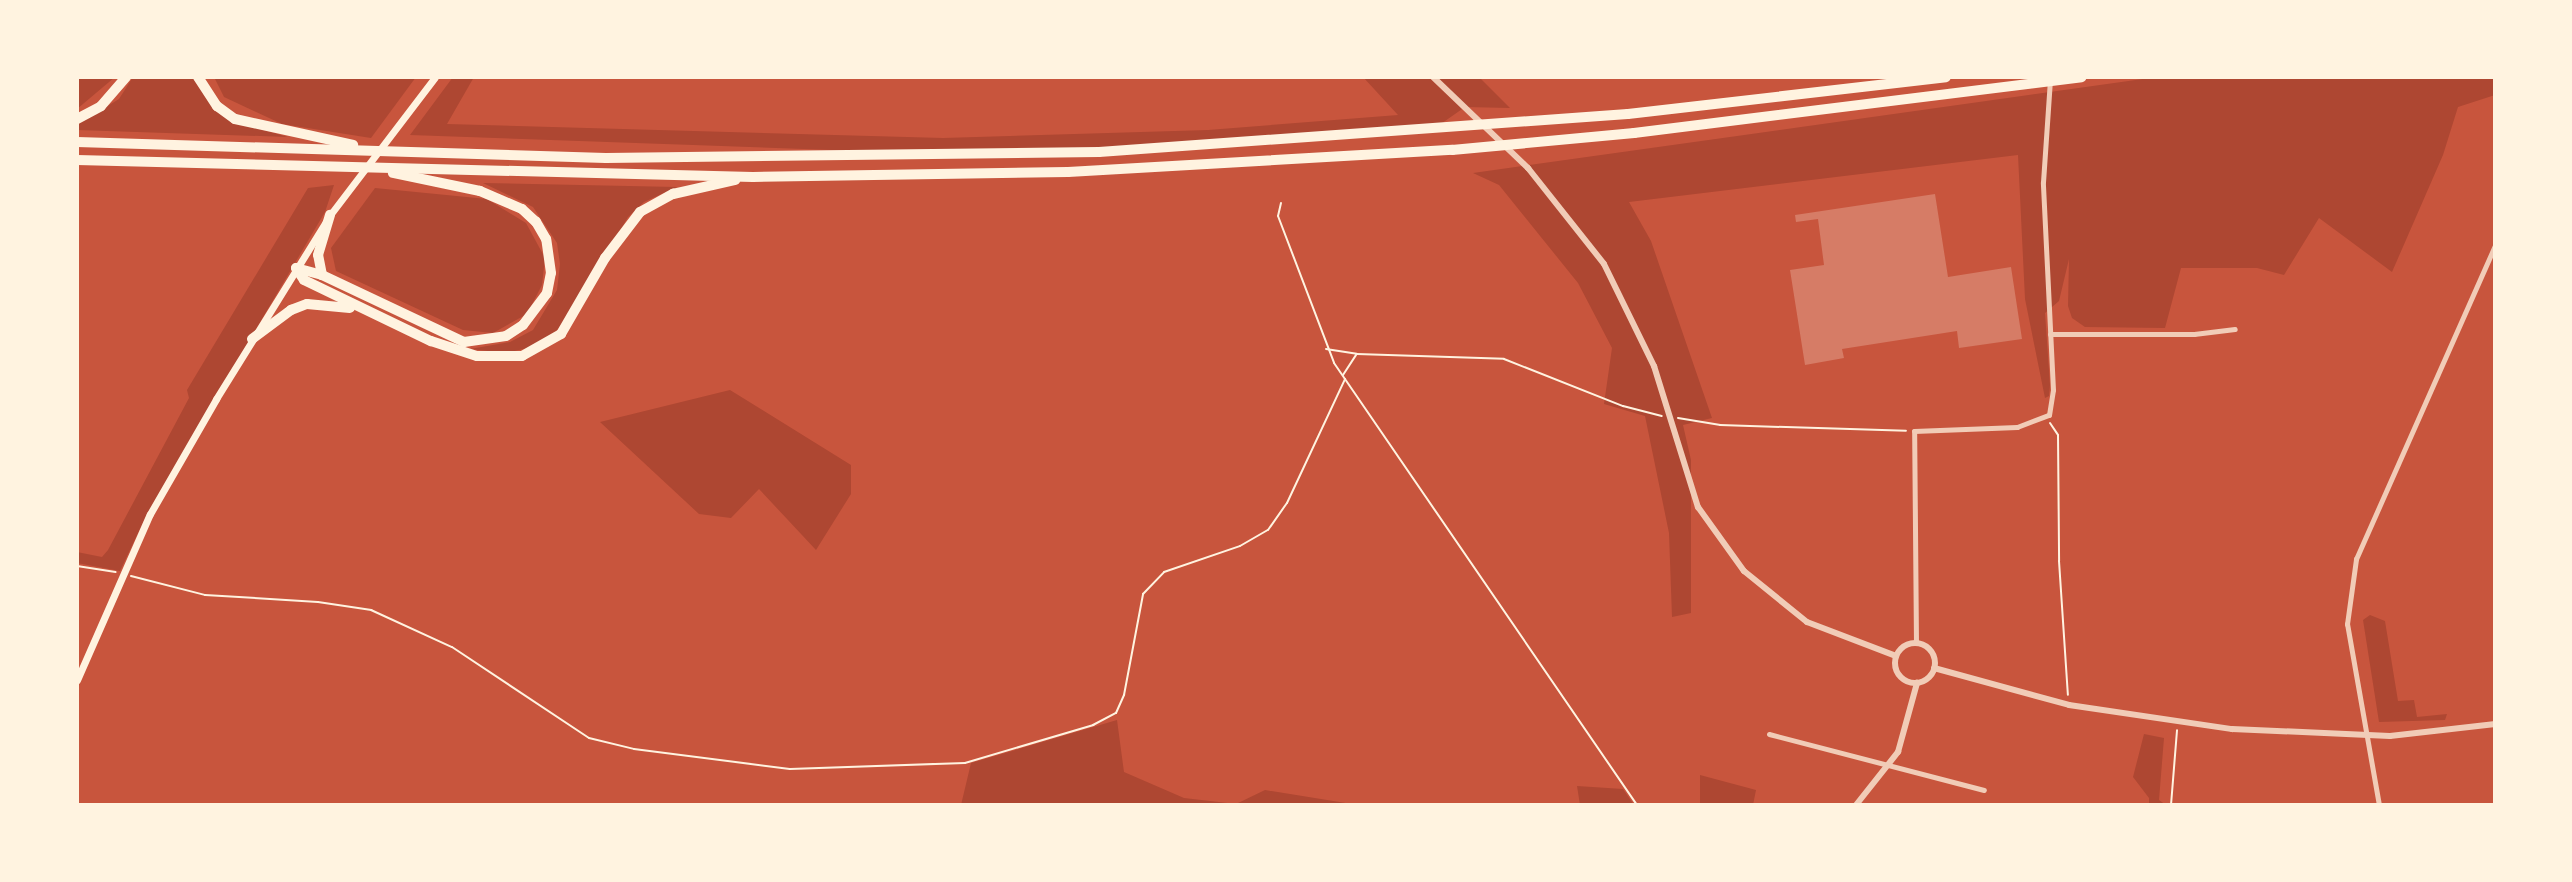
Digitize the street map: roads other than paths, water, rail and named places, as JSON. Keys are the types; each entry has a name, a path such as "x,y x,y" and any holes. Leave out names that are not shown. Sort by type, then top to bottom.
{"highway":[{"path":"77,119 101,106 126,77"},
{"path":"198,77 217,106 235,119 287,134 341,140 360,148"},
{"path":"77,142 360,148 606,158 1099,152 1628,114 1946,77"},
{"path":"77,160 753,177 1068,172 1452,150 1793,116 2082,77"},
{"path":"296,268 322,275 464,342 506,336 538,310 547,293 551,256 546,239 523,209 480,191 379,169"},
{"path":"296,268 304,280 365,311 457,351 490,359 522,356 561,334 605,258 640,212 673,194 753,177"},
{"path":"322,275 317,255 330,215"},
{"path":"252,340 291,310 307,304 365,311"}],"main road":[{"path":"77,680 150,514 252,340 330,215 435,77"}],"street":[{"path":"1433,77 1528,168 1604,264 1639,329 1698,507 1744,572 1807,622 1896,656"},
{"path":"1916,643 1914,431 2017,427 2049,415 2050,334 2043,182 2050,77"},
{"path":"2379,805 2355,651 2347,624 2356,559 2495,246"},
{"path":"2050,334 2235,329"},
{"path":"1916,643 1931,651 1934,668 1928,678 1916,683 1897,672 1896,656 1904,646 1916,643"},
{"path":"1934,668 2069,705 2178,722 2366,735 2439,733 2495,724"},
{"path":"1856,805 1889,766 1906,732 1916,683"},
{"path":"1769,733 1984,790"}]}
